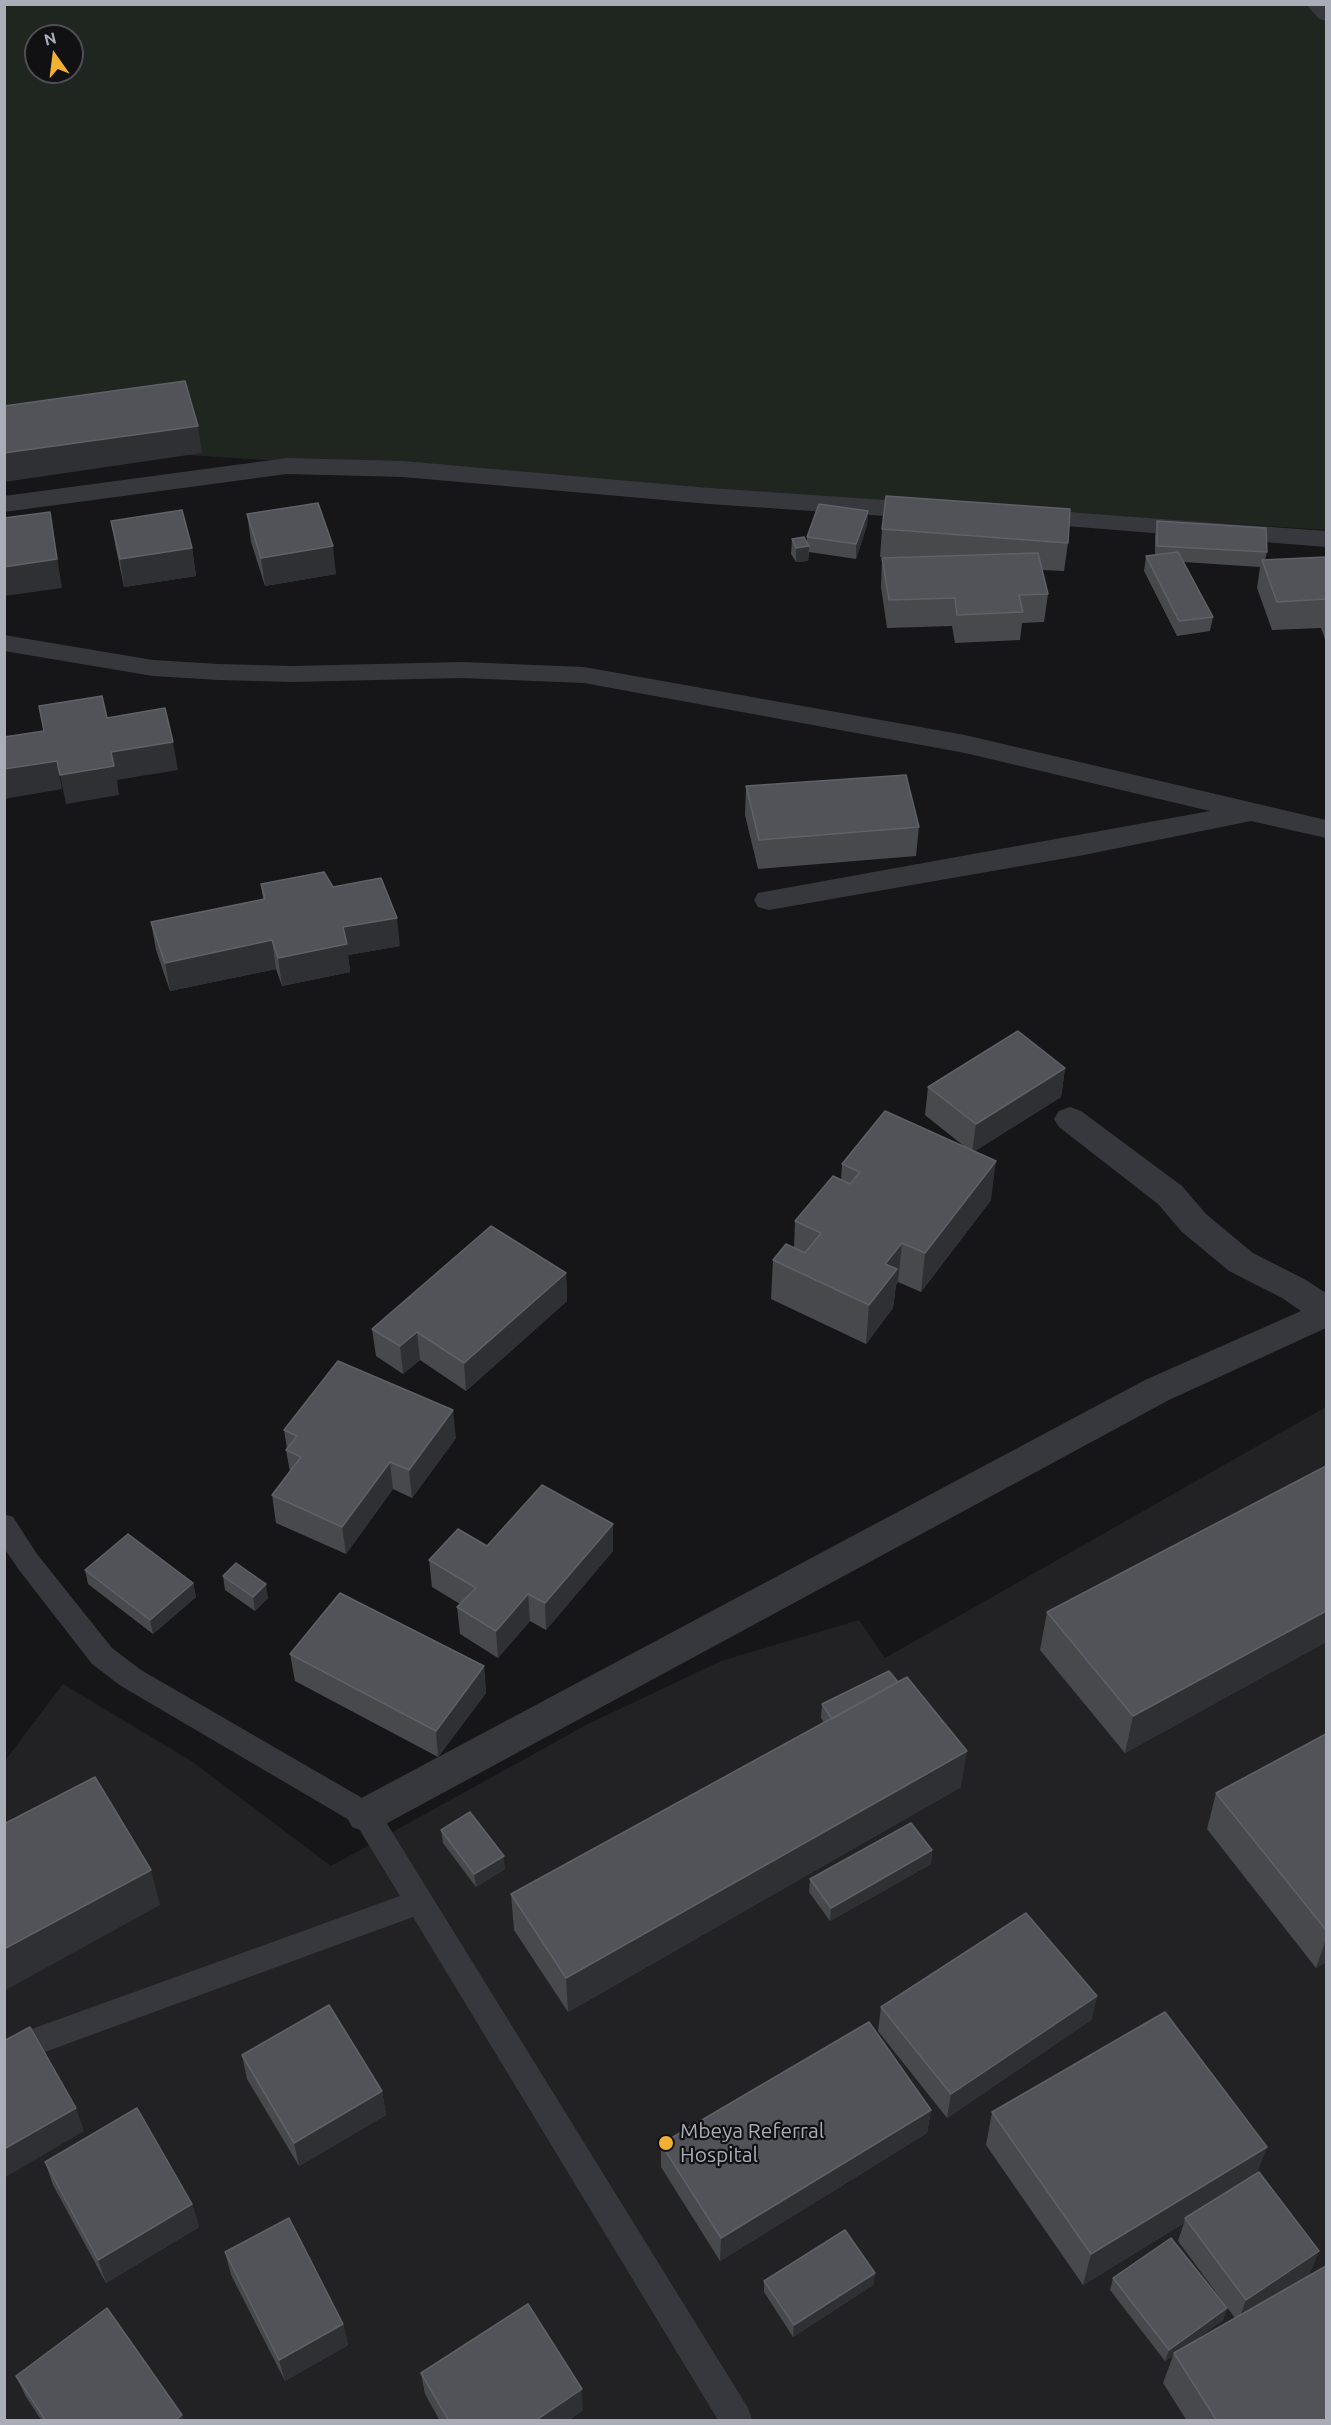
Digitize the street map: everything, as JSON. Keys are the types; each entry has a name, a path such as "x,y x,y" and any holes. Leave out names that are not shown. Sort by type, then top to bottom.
{"street":[{"path":"1316,4 1326,15"},
{"path":"4,504 287,466 322,466 403,470 710,496 957,513"},
{"path":"1004,516 1326,538"},
{"path":"4,643 153,668 219,672 303,674 462,670 584,675 965,744 1326,829"},
{"path":"769,900 1084,845 1255,812"},
{"path":"366,1815 1157,1390 1326,1312 1294,1289 1241,1262 1194,1223 1170,1195 1070,1119"}],"lane":[{"path":"4,1525 28,1562 102,1656 131,1678 366,1815 736,2421"},
{"path":"4,2053 418,1902"}],"shaded area":[{"path":"4,5 1326,5 1326,530 5,443"},
{"name":"Mbeya Referral Hospital","path":"1326,1407 1326,2420 5,2420 4,1762 63,1684 193,1762 331,1866 588,1724 721,1661 859,1620 885,1658"}],"building":[{"path":"185,381 198,426 4,453 4,406"},
{"path":"886,496 1070,509 1068,543 882,529"},
{"path":"318,503 333,546 261,558 247,514"},
{"path":"819,504 868,511 856,544 807,537"},
{"path":"182,510 192,548 120,559 111,521"},
{"path":"50,512 57,559 4,567 4,518"},
{"path":"1157,521 1266,528 1267,552 1157,546"},
{"path":"804,537 809,546 796,548 792,539"},
{"path":"1178,552 1213,617 1179,621 1146,556"},
{"path":"1038,553 1048,594 1019,595 1023,612 957,615 955,598 889,600 882,558"},
{"path":"1326,557 1326,599 1277,602 1262,560"},
{"path":"102,696 107,718 165,708 173,742 111,752 114,766 60,775 57,761 4,769 4,737 44,731 39,706"},
{"path":"906,775 919,827 759,840 746,786"},
{"path":"324,872 333,887 381,878 397,918 343,927 347,944 278,958 272,940 165,963 151,922 265,899 261,884"},
{"path":"1018,1031 1065,1068 976,1124 928,1087"},
{"path":"885,1111 996,1161 925,1253 902,1243 885,1264 897,1269 869,1305 773,1260 786,1244 805,1253 821,1233 795,1221 833,1176 850,1184 860,1172 842,1164"},
{"path":"491,1226 566,1273 464,1363 417,1332 400,1346 372,1329"},
{"path":"338,1361 453,1410 409,1470 390,1462 342,1527 272,1495 301,1457 286,1450 297,1436 284,1430"},
{"path":"1326,1466 1326,1611 1133,1716 1047,1612"},
{"path":"542,1485 613,1524 545,1603 528,1594 496,1631 457,1607 476,1588 429,1560 458,1529 487,1546"},
{"path":"128,1534 193,1583 150,1620 85,1570"},
{"path":"236,1563 266,1584 253,1597 223,1576"},
{"path":"340,1593 484,1666 436,1731 290,1654"},
{"path":"889,1671 898,1682 832,1719 822,1704"},
{"path":"907,1677 967,1751 566,1978 511,1894"},
{"path":"1326,1734 1326,1930 1216,1793"},
{"path":"95,1777 151,1870 4,1949 4,1824"},
{"path":"470,1812 504,1856 474,1874 441,1830"},
{"path":"911,1823 932,1850 831,1908 810,1879"},
{"path":"1026,1913 1097,1996 951,2094 881,2007"},
{"path":"329,2005 382,2091 294,2143 242,2055"},
{"path":"1165,2012 1267,2147 1091,2254 992,2112"},
{"path":"869,2022 931,2110 721,2238 661,2144"},
{"path":"30,2027 76,2108 4,2149 4,2041"},
{"path":"137,2108 192,2204 98,2260 45,2162"},
{"path":"1259,2172 1319,2251 1246,2300 1185,2218"},
{"path":"289,2218 343,2324 279,2360 225,2252"},
{"path":"845,2230 875,2273 794,2325 764,2281"},
{"path":"1171,2238 1227,2308 1169,2350 1113,2278"},
{"path":"1326,2266 1326,2421 1217,2421 1174,2353"},
{"path":"528,2304 582,2389 535,2421 449,2421 421,2373"},
{"path":"107,2308 182,2415 174,2421 46,2421 16,2376"}],"place":[{"name":"Mbeya Referral Hospital","path":"666,2143"}]}
